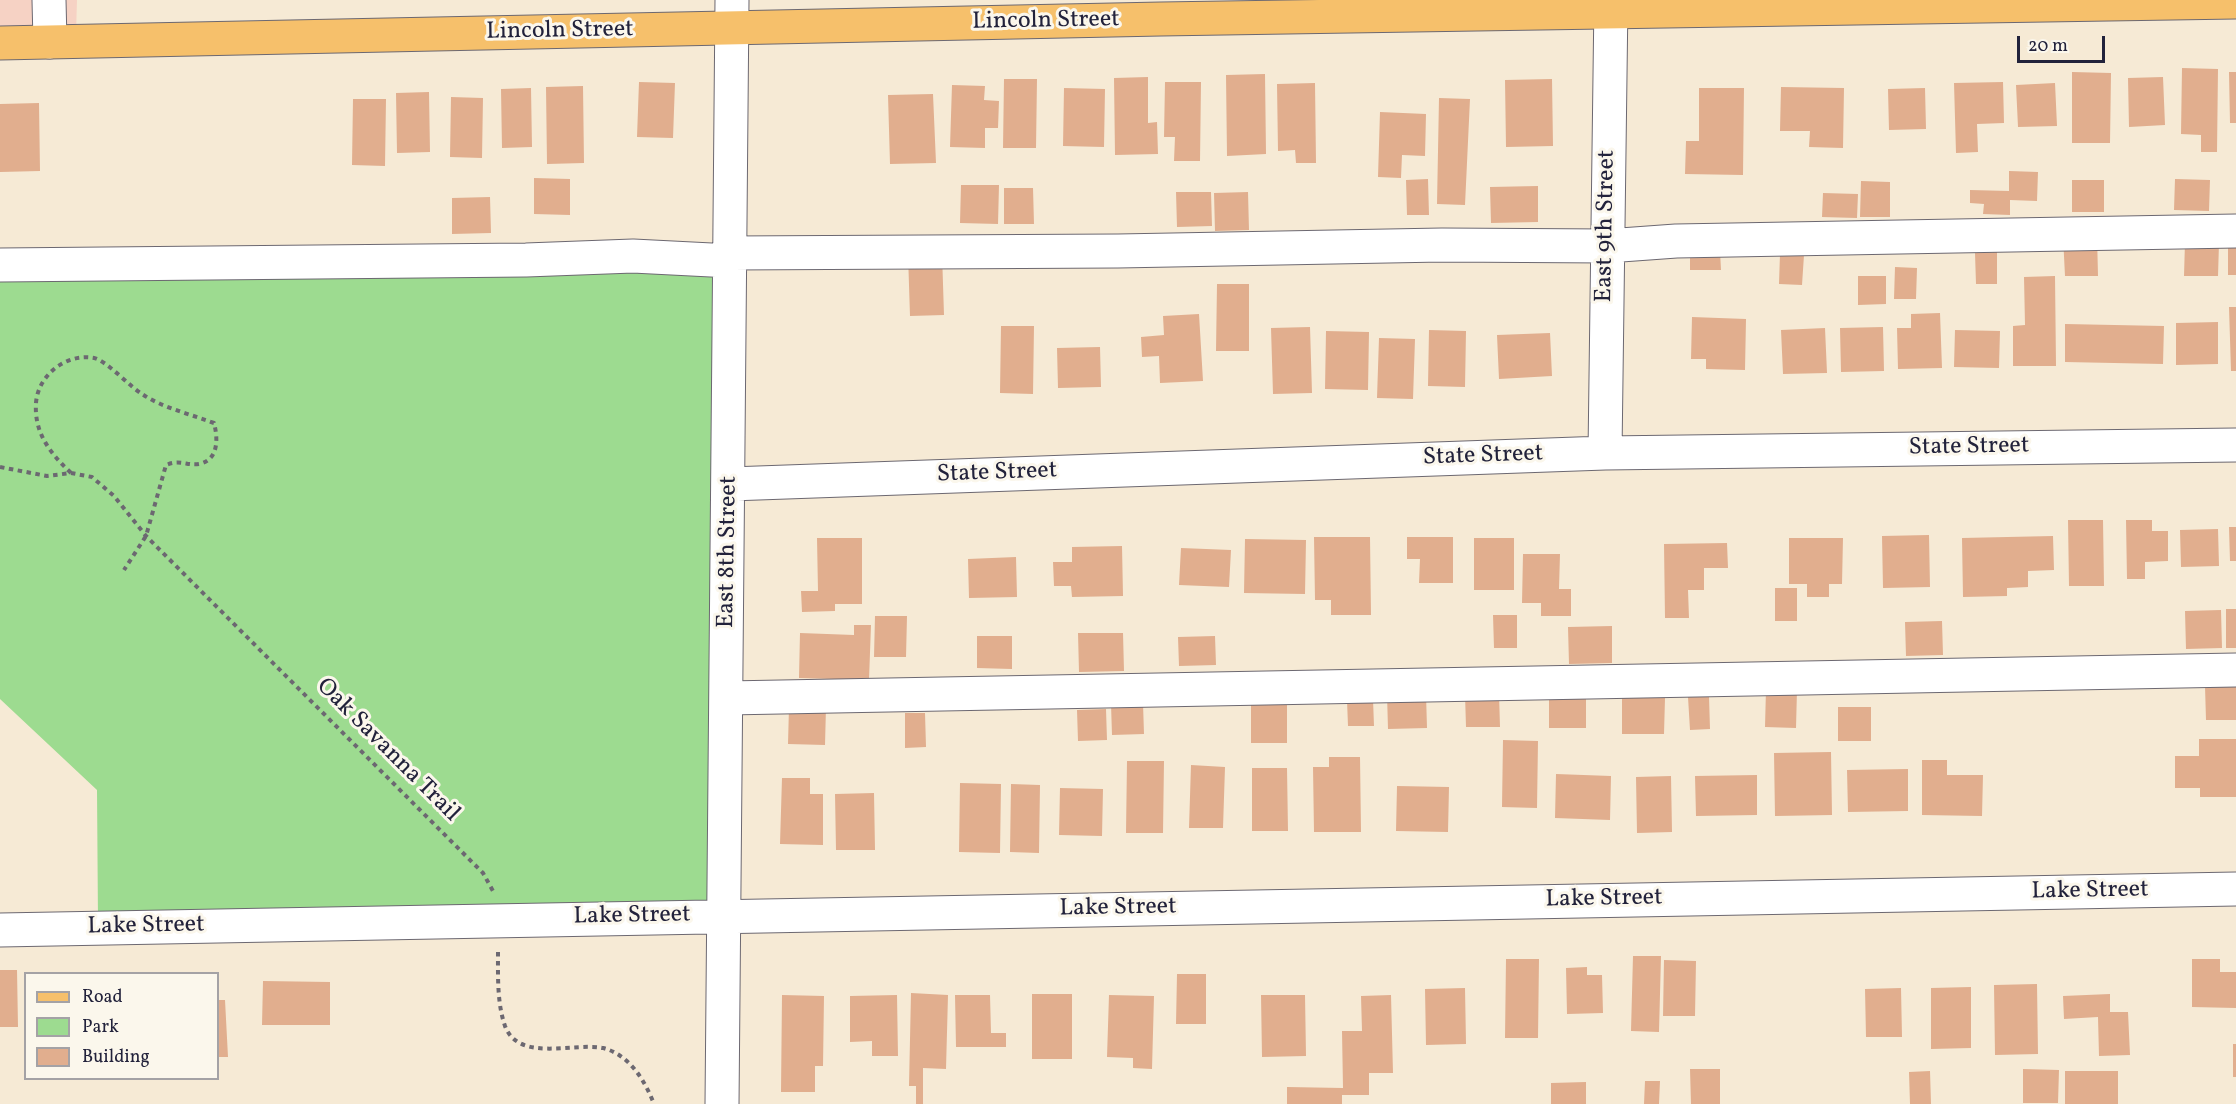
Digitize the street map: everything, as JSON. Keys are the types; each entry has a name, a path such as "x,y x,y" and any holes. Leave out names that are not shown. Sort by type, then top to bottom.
{"main road":[{"name":"Lincoln Street","path":"0,43 732,15 1161,9 2236,2"}],"street":[{"path":"49,0 50,42"},
{"name":"East 9th Street","path":"1605,453 1611,6"},
{"name":"East 8th Street","path":"722,1104 730,484 732,15"},
{"path":"0,265 526,260 633,256 731,257 1442,245 1607,246 1676,241 2236,231"},
{"name":"State Street","path":"730,484 1605,453 2236,445"},
{"path":"727,698 2236,670"},
{"name":"Lake Street","path":"0,930 2236,889"}],"path":[{"path":"71,473 42,441 35,418 37,394 49,372 71,359 96,358 142,395 214,423 219,440 211,458 199,464 176,460 166,465 146,536 124,570"},
{"name":"Oak Savanna Trail","path":"0,467 47,476 71,473 92,477 114,496 146,536 483,873 493,888 498,920 498,993 506,1028 520,1044 537,1048 603,1048 624,1059 644,1079 654,1104"}],"shaded area":[{"path":"0,0 77,0 76,34 0,35"}],"green space":[{"path":"722,267 718,906 98,922 97,790 0,699 0,271"}],"building":[{"path":"2182,68 2218,69 2217,152 2201,152 2201,135 2181,134"},
{"path":"2072,72 2111,73 2110,143 2072,143"},
{"path":"2229,72 2236,72 2236,123 2230,123"},
{"path":"1265,74 1266,154 1227,156 1226,75"},
{"path":"1148,77 1148,123 1157,122 1158,154 1115,155 1114,78"},
{"path":"2163,77 2165,125 2129,127 2128,78"},
{"path":"1004,79 1037,79 1036,148 1003,148"},
{"path":"1552,79 1553,146 1506,147 1505,80"},
{"path":"639,82 675,83 673,138 637,137"},
{"path":"1165,82 1201,82 1200,161 1174,161 1175,137 1164,137"},
{"path":"2003,82 2004,123 1977,124 1978,152 1956,153 1954,83"},
{"path":"1315,83 1316,163 1296,163 1295,150 1278,151 1277,84"},
{"path":"2055,83 2057,126 2018,127 2016,85"},
{"path":"952,85 985,86 984,100 999,101 998,128 985,128 985,148 950,147"},
{"path":"583,86 584,163 547,164 546,87"},
{"path":"1781,87 1844,88 1843,148 1809,147 1810,131 1780,131"},
{"path":"531,88 532,147 502,148 501,89"},
{"path":"1064,88 1105,89 1104,147 1063,146"},
{"path":"1699,88 1744,88 1743,175 1685,174 1686,141 1699,141"},
{"path":"1925,88 1926,129 1889,130 1888,89"},
{"path":"429,92 430,152 397,153 396,93"},
{"path":"933,94 936,163 890,164 888,95"},
{"path":"451,97 483,98 482,158 450,157"},
{"path":"1439,98 1470,99 1465,205 1437,204"},
{"path":"353,99 386,99 385,166 352,165"},
{"path":"39,103 40,171 0,172 0,104"},
{"path":"1380,112 1426,114 1425,156 1402,155 1401,178 1378,177"},
{"path":"2009,171 2038,172 2037,201 2010,200 2010,215 1983,214 1984,204 1970,203 1970,190 2009,191"},
{"path":"534,178 570,179 570,215 534,214"},
{"path":"1428,179 1429,215 1407,215 1406,180"},
{"path":"2175,179 2210,180 2209,211 2174,210"},
{"path":"2072,180 2104,180 2104,212 2072,212"},
{"path":"1861,181 1890,182 1890,217 1860,217"},
{"path":"961,185 999,185 998,224 960,223"},
{"path":"1538,186 1538,222 1491,223 1490,187"},
{"path":"1004,188 1033,188 1034,224 1004,224"},
{"path":"1176,192 1211,192 1212,226 1177,227"},
{"path":"1248,192 1249,230 1215,231 1214,193"},
{"path":"1823,193 1858,194 1857,218 1822,217"},
{"path":"490,197 491,233 452,234 452,198"},
{"path":"2097,235 2098,276 2065,276 2063,236"},
{"path":"2185,242 2219,243 2218,276 2184,276"},
{"path":"2228,242 2236,242 2236,275 2228,275"},
{"path":"1690,251 1720,251 1721,270 1690,270"},
{"path":"1997,252 1997,284 1976,284 1975,253"},
{"path":"942,253 944,315 910,316 908,254"},
{"path":"1780,254 1804,255 1802,285 1779,284"},
{"path":"1895,267 1917,268 1916,299 1894,299"},
{"path":"1858,276 1886,276 1886,304 1858,305"},
{"path":"2055,276 2056,366 2013,366 2013,326 2025,325 2024,277"},
{"path":"1217,284 1249,284 1249,351 1216,351"},
{"path":"2229,307 2236,307 2236,371 2231,371"},
{"path":"1940,313 1942,368 1898,369 1897,328 1911,328 1911,314"},
{"path":"1199,314 1203,381 1160,383 1159,356 1142,357 1141,337 1164,335 1163,316"},
{"path":"1692,317 1746,319 1745,370 1706,369 1706,359 1691,359"},
{"path":"2218,322 2218,364 2176,365 2176,323"},
{"path":"2065,324 2164,326 2163,364 2065,362"},
{"path":"1001,326 1034,326 1033,394 1000,393"},
{"path":"1310,327 1312,393 1273,394 1271,328"},
{"path":"1883,327 1884,371 1841,372 1840,328"},
{"path":"1825,328 1827,373 1783,374 1781,330"},
{"path":"1429,330 1466,331 1465,387 1428,386"},
{"path":"1955,330 2000,331 1999,368 1954,367"},
{"path":"1326,331 1369,332 1368,390 1325,389"},
{"path":"1550,333 1552,376 1499,379 1497,335"},
{"path":"1379,338 1415,339 1413,399 1377,398"},
{"path":"1100,347 1101,387 1058,388 1057,348"},
{"path":"2068,520 2103,520 2104,586 2069,586"},
{"path":"2126,520 2152,520 2152,531 2168,531 2168,561 2145,562 2145,579 2127,579"},
{"path":"2229,527 2236,527 2236,561 2230,561"},
{"path":"2218,529 2219,566 2181,567 2180,530"},
{"path":"1929,535 1930,587 1883,588 1882,536"},
{"path":"2053,536 2054,570 2028,571 2028,587 2007,588 2007,596 1963,597 1962,538"},
{"path":"1314,537 1370,537 1371,615 1331,615 1331,600 1315,600"},
{"path":"1407,537 1453,537 1453,583 1419,583 1420,559 1407,559"},
{"path":"817,538 862,538 862,604 835,604 835,611 802,612 801,591 818,591"},
{"path":"1474,538 1514,538 1514,590 1474,590"},
{"path":"1789,538 1843,538 1842,584 1829,584 1829,597 1807,597 1807,584 1789,584"},
{"path":"1245,539 1306,540 1305,594 1244,593"},
{"path":"1727,543 1728,568 1704,568 1704,590 1688,590 1689,618 1665,618 1664,544"},
{"path":"1122,546 1123,596 1072,597 1071,586 1054,586 1053,562 1072,562 1072,547"},
{"path":"1181,548 1231,550 1229,587 1179,585"},
{"path":"1523,554 1560,554 1559,589 1571,589 1571,616 1541,616 1541,603 1522,603"},
{"path":"1016,557 1017,597 969,598 968,559"},
{"path":"1775,588 1797,588 1797,621 1775,621"},
{"path":"2226,609 2236,609 2236,648 2226,648"},
{"path":"2221,610 2222,648 2186,649 2185,611"},
{"path":"1493,615 1517,615 1517,648 1494,648"},
{"path":"875,616 907,616 906,657 874,657"},
{"path":"1942,621 1943,655 1906,656 1905,622"},
{"path":"854,625 871,625 869,680 799,678 800,633 854,635"},
{"path":"1612,626 1612,663 1569,664 1568,627"},
{"path":"1078,633 1123,633 1124,671 1079,672"},
{"path":"977,636 1012,636 1012,669 977,668"},
{"path":"1215,636 1216,665 1179,666 1178,637"},
{"path":"2236,685 2236,720 2206,720 2205,686"},
{"path":"1766,689 1797,690 1796,728 1765,727"},
{"path":"1549,692 1586,692 1586,728 1549,728"},
{"path":"1499,693 1500,727 1466,727 1465,694"},
{"path":"1387,694 1426,694 1427,728 1388,729"},
{"path":"1709,696 1710,729 1690,730 1688,697"},
{"path":"1622,698 1665,698 1664,734 1622,734"},
{"path":"1373,699 1374,726 1348,726 1347,700"},
{"path":"1143,703 1144,734 1112,735 1111,704"},
{"path":"1251,705 1287,705 1287,743 1251,743"},
{"path":"789,707 826,707 825,745 788,744"},
{"path":"1838,707 1871,707 1871,741 1838,741"},
{"path":"1106,709 1107,740 1078,741 1077,710"},
{"path":"905,713 925,713 926,747 905,748"},
{"path":"2199,739 2236,739 2236,797 2200,797 2200,788 2175,788 2175,756 2199,756"},
{"path":"1503,740 1538,741 1537,808 1502,807"},
{"path":"1831,752 1832,815 1775,816 1774,753"},
{"path":"1329,757 1360,757 1361,832 1314,832 1313,767 1329,767"},
{"path":"1922,760 1947,760 1947,775 1983,775 1982,816 1922,815"},
{"path":"1127,761 1164,761 1163,833 1126,833"},
{"path":"1191,765 1225,767 1223,828 1189,828"},
{"path":"1252,768 1287,768 1288,831 1252,831"},
{"path":"1908,769 1908,811 1848,812 1847,770"},
{"path":"1556,774 1611,776 1610,820 1555,818"},
{"path":"1757,775 1757,815 1696,816 1695,776"},
{"path":"1671,776 1672,832 1637,833 1636,777"},
{"path":"782,778 810,778 810,794 823,794 823,845 780,844"},
{"path":"960,783 1001,784 1000,853 959,852"},
{"path":"1011,784 1040,785 1039,853 1010,852"},
{"path":"1397,786 1449,787 1448,832 1396,831"},
{"path":"1060,788 1103,789 1102,836 1059,835"},
{"path":"874,793 875,850 836,850 835,794"},
{"path":"1633,956 1661,956 1659,1032 1631,1031"},
{"path":"1506,959 1539,959 1538,1038 1505,1038"},
{"path":"2192,959 2220,959 2220,972 2236,972 2236,1008 2192,1007"},
{"path":"1664,960 1696,961 1695,1016 1663,1016"},
{"path":"1587,967 1587,975 1602,975 1603,1013 1567,1014 1566,968"},
{"path":"0,970 17,970 18,1027 0,1027"},
{"path":"1177,974 1206,974 1206,1024 1176,1024"},
{"path":"263,981 330,982 330,1025 262,1025"},
{"path":"2037,984 2038,1054 1995,1055 1994,985"},
{"path":"1971,987 1971,1048 1931,1049 1931,988"},
{"path":"1465,988 1466,1044 1426,1045 1425,989"},
{"path":"1901,988 1902,1037 1866,1037 1865,989"},
{"path":"911,993 948,995 946,1069 923,1068 923,1104 916,1104 916,1086 909,1086"},
{"path":"1032,994 1072,994 1072,1059 1032,1059"},
{"path":"2110,994 2110,1012 2128,1012 2130,1055 2099,1056 2098,1017 2064,1019 2063,996"},
{"path":"782,995 824,996 823,1066 815,1066 815,1092 781,1092"},
{"path":"897,995 898,1056 872,1056 872,1041 850,1042 850,996"},
{"path":"955,995 990,995 991,1033 1006,1033 1006,1047 956,1047"},
{"path":"1109,995 1154,996 1152,1069 1133,1068 1133,1058 1107,1057"},
{"path":"1261,995 1305,995 1306,1056 1262,1057"},
{"path":"1391,995 1393,1073 1369,1073 1369,1095 1342,1095 1342,1104 1287,1104 1287,1087 1343,1088 1342,1031 1362,1031 1361,996"},
{"path":"219,1000 225,1000 228,1057 219,1057"},
{"path":"2233,1044 2236,1044 2236,1077 2233,1077"},
{"path":"1690,1069 1720,1069 1720,1104 1691,1104"},
{"path":"2023,1069 2059,1070 2058,1103 2023,1103"},
{"path":"1930,1071 1931,1104 1910,1104 1909,1072"},
{"path":"2065,1071 2118,1071 2118,1104 2065,1104"},
{"path":"1645,1081 1660,1081 1659,1104 1644,1104"},
{"path":"1586,1082 1586,1104 1551,1104 1551,1083"}]}
